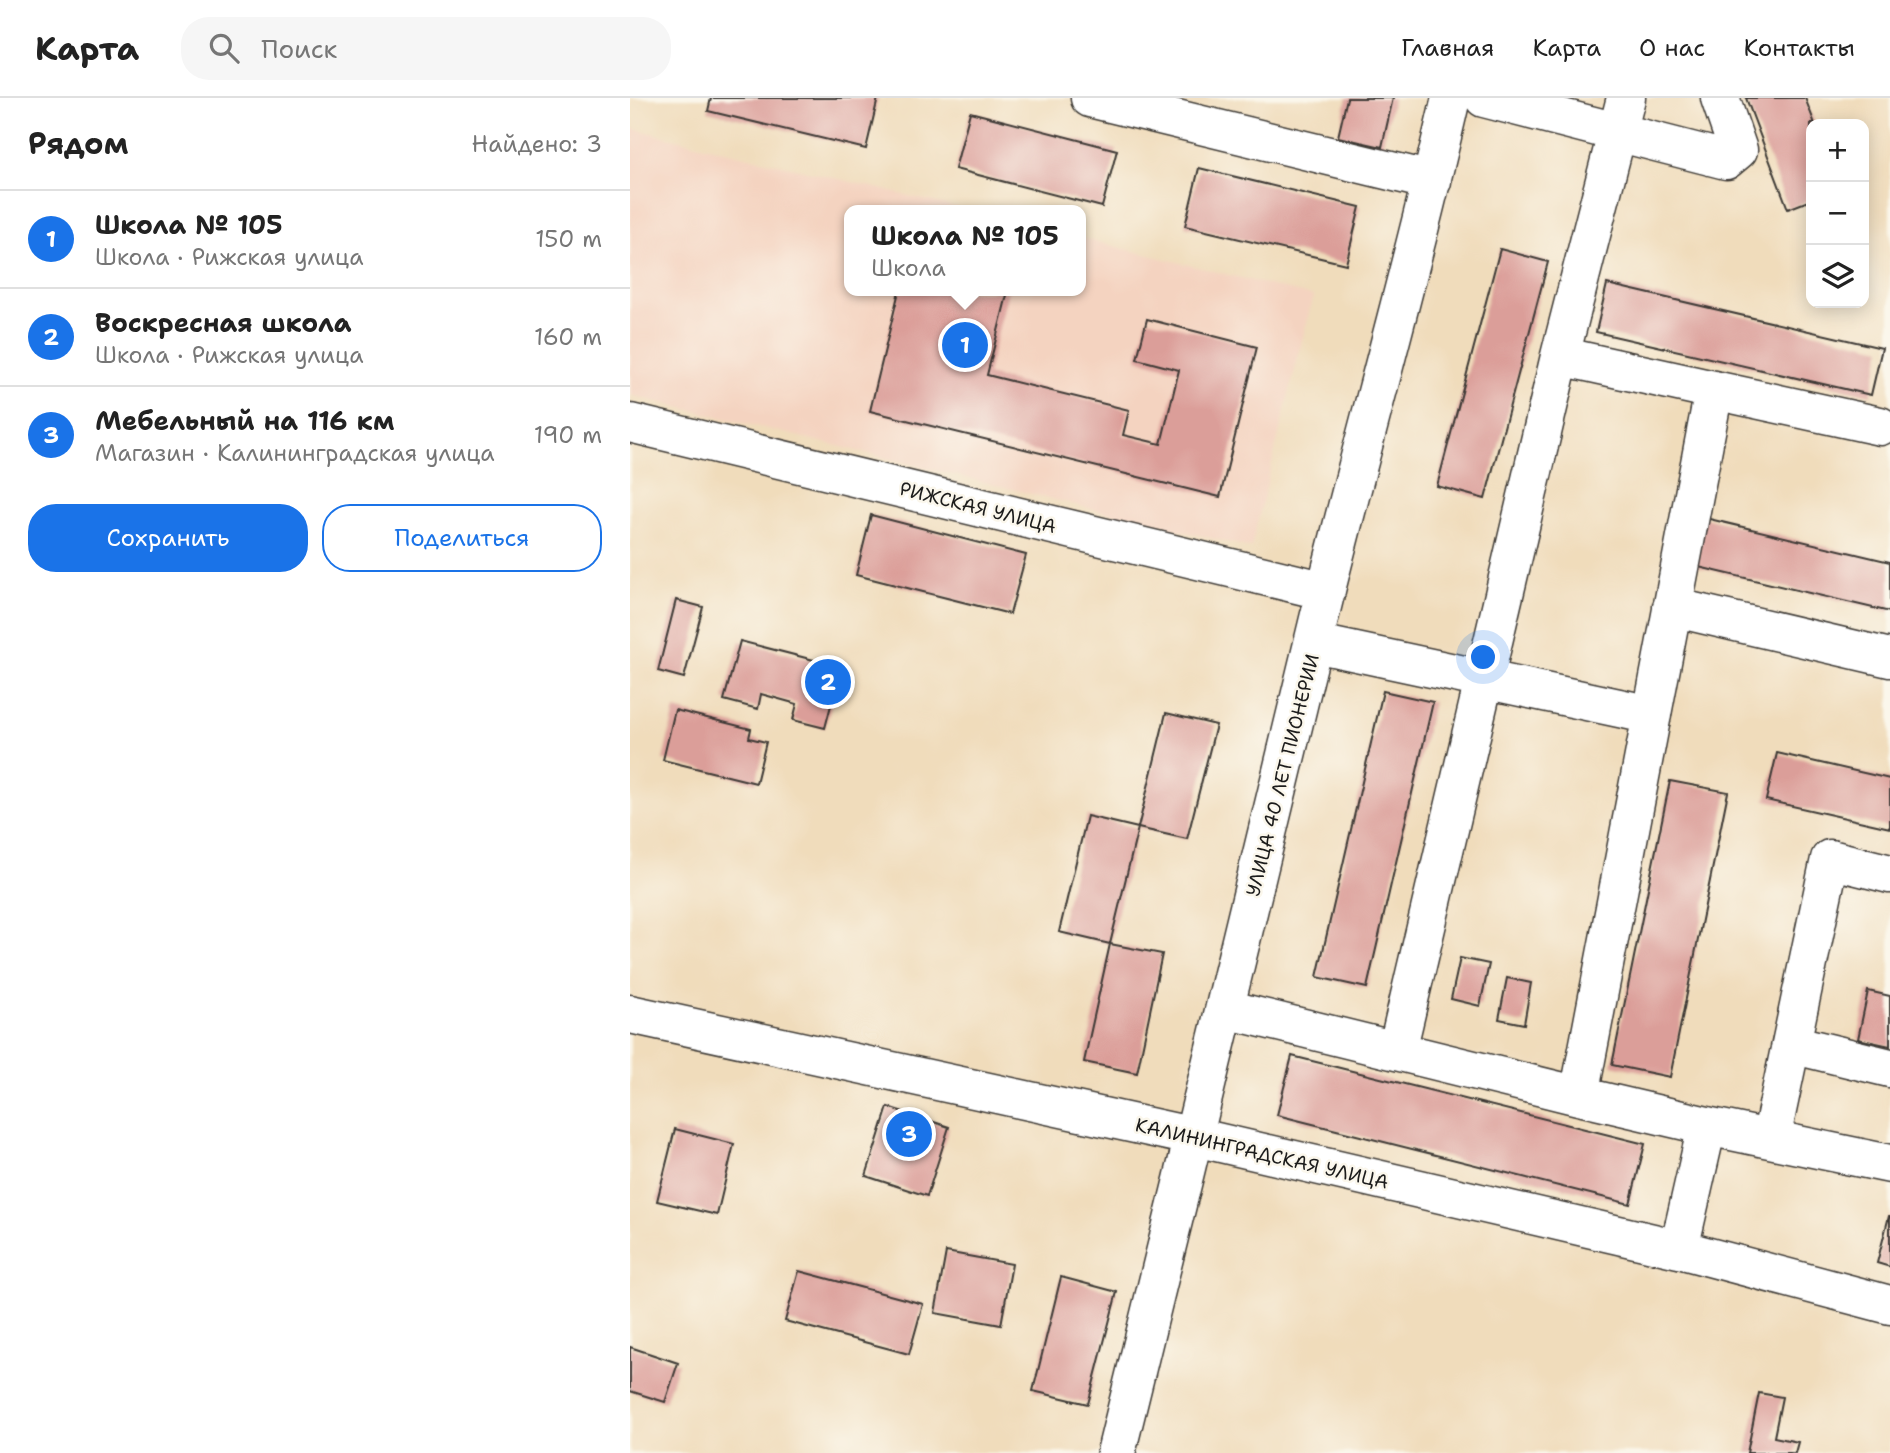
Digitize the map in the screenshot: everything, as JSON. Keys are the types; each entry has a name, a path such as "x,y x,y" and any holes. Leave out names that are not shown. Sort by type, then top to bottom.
{"street":[{"path":"1090,98 1432,181"},
{"name":"УЛИЦА 40 ЛЕТ ПИОНЕРИИ","path":"1116,1453 1326,591 1451,98"},
{"path":"1484,98 1622,115 1726,160 1738,149 1720,98"},
{"path":"1397,1051 1560,356 1622,115"},
{"path":"1560,356 1880,426"},
{"path":"1579,1096 1714,390"},
{"name":"РИЖСКАЯ УЛИЦА","path":"630,423 1326,591"},
{"path":"1672,607 1890,658"},
{"path":"1314,643 1652,715"},
{"path":"1772,1139 1830,859 1890,874"},
{"path":"1226,1009 1707,1126 1890,1164"},
{"name":"КАЛИНИНГРАДСКАЯ УЛИЦА","path":"630,1014 1195,1137 1679,1249 1890,1305"},
{"path":"1791,1044 1890,1068"},
{"path":"1679,1249 1707,1126"}],"shaded area":[{"path":"630,128 946,205 844,205 844,296 1086,296 1086,239 1313,296 1251,548 630,395"}],"building":[{"path":"711,98 878,98 866,149 708,111"},
{"path":"1347,98 1393,98 1382,147 1338,137"},
{"path":"1746,98 1805,98 1813,119 1806,119 1806,202 1788,209"},
{"path":"970,112 1117,150 1102,207 955,169"},
{"path":"1199,168 1360,207 1346,264 1185,226"},
{"path":"1500,249 1548,262 1485,499 1437,486"},
{"path":"1607,284 1882,348 1871,395 1596,332"},
{"path":"898,296 1007,296 987,375 1129,410 1123,435 1161,444 1179,370 1137,359 1147,319 1257,347 1220,497 870,411"},
{"path":"871,515 1026,555 1010,614 856,575"},
{"path":"1701,517 1890,562 1890,612 1690,565"},
{"path":"676,600 703,607 684,678 658,671"},
{"path":"740,641 841,667 825,728 793,720 797,704 761,694 758,709 724,700"},
{"path":"1383,691 1433,702 1367,988 1317,977"},
{"path":"675,710 751,729 749,738 766,742 756,783 663,760"},
{"path":"1166,713 1216,725 1187,839 1138,828"},
{"path":"1777,753 1890,779 1890,828 1766,800"},
{"path":"1670,781 1728,792 1670,1077 1612,1065"},
{"path":"1087,816 1138,828 1110,944 1059,932"},
{"path":"1110,944 1162,954 1137,1073 1084,1062"},
{"path":"1460,958 1489,964 1480,1006 1451,999"},
{"path":"1507,978 1531,983 1524,1024 1499,1019"},
{"path":"1868,991 1890,996 1890,1046 1858,1039"},
{"path":"1292,1056 1645,1144 1630,1204 1277,1115"},
{"path":"888,1107 949,1127 927,1196 866,1176"},
{"path":"675,1129 734,1144 717,1215 657,1201"},
{"path":"1890,1216 1890,1267 1877,1263"},
{"path":"946,1252 1012,1264 1001,1325 935,1313"},
{"path":"799,1271 923,1304 909,1354 785,1321"},
{"path":"1061,1277 1117,1292 1088,1404 1033,1391"},
{"path":"630,1347 678,1363 665,1402 630,1391"},
{"path":"1759,1393 1782,1397 1774,1437 1798,1442 1795,1453 1747,1453"}],"place":[{"name":"Школа № 105","path":"965,345"},
{"name":"Воскресная школа","path":"828,682"},
{"name":"Мебельный на 116 км","path":"909,1134"}]}
